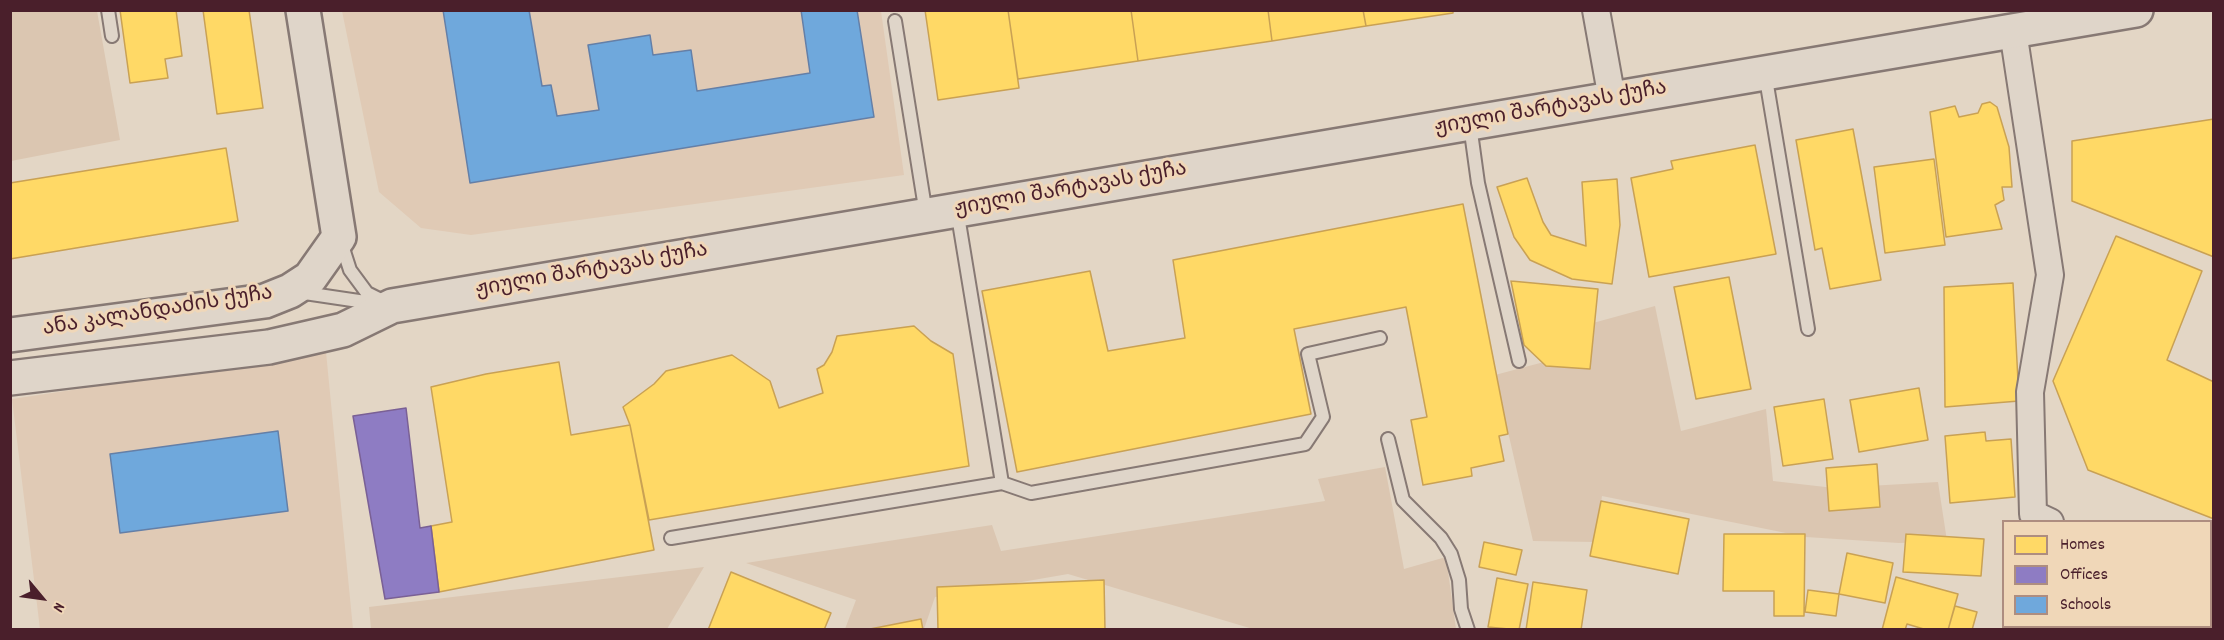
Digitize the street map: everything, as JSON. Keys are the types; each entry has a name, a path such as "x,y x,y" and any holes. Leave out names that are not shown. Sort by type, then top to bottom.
{"main road":[{"path":"303,10 339,237"},
{"name":"ჟიული შარტავას ქუჩა","path":"10,378 269,346 343,330 392,306 2136,10"},
{"name":"ანა კალანდაძის ქუჩა","path":"10,335 265,301 290,291 310,278 339,237"}],"street":[{"path":"1596,10 1612,99"},
{"path":"2013,31 2050,275 2030,392 2033,514 2046,520"}],"lane":[{"path":"108,10 112,36"},
{"path":"895,21 1002,483"},
{"path":"1765,73 1808,329"},
{"path":"1469,124 1478,183 1519,361"},
{"path":"339,237 350,270 367,293 392,306"},
{"path":"290,291 392,306"},
{"path":"671,538 1002,483 1031,493 1305,444 1323,417 1308,354 1380,338"},
{"path":"1388,439 1403,500 1441,538 1451,554 1459,580 1461,609 1468,630"}],"shaded area":[{"path":"11,10 97,11 120,140 11,161"},
{"path":"342,11 881,11 904,175 471,235 421,228 379,192"},
{"path":"1655,306 1681,431 1766,409 1773,481 1834,488 1938,482 1947,541 1899,543 1806,537 1602,496 1595,542 1533,541 1495,375 1574,354 1571,329"},
{"path":"326,352 353,629 40,629 12,399"},
{"path":"1385,467 1404,569 1446,557 1456,629 1253,629 1068,574 935,597 924,629 845,629 856,600 746,563 992,525 1001,551 1325,501 1318,479"},
{"path":"704,567 667,629 371,629 369,607"}],"building: Homes":[{"path":"120,10 176,10 182,56 165,59 168,78 130,83"},
{"path":"203,10 249,10 263,108 217,114"},
{"path":"925,10 1008,10 1019,88 938,100"},
{"path":"1008,10 1131,10 1138,61 1018,79"},
{"path":"1131,10 1268,10 1272,41 1138,61"},
{"path":"1268,10 1363,10 1366,26 1272,41"},
{"path":"1363,10 1453,10 1453,13 1366,26"},
{"path":"1990,102 1997,107 2009,147 2012,187 2002,187 2004,200 1995,205 2002,229 1946,237 1930,112 1955,106 1959,117 1978,113 1982,104"},
{"path":"2214,119 2214,257 2072,201 2072,141"},
{"path":"1853,129 1881,280 1830,289 1822,248 1815,250 1796,140"},
{"path":"1755,145 1776,254 1649,277 1631,178 1673,169 1671,161"},
{"path":"226,148 238,221 10,259 10,183"},
{"path":"1934,159 1945,245 1885,253 1874,167"},
{"path":"1527,178 1543,222 1551,235 1586,246 1582,182 1617,179 1620,225 1612,284 1572,279 1530,260 1514,237 1497,187"},
{"path":"1463,204 1508,434 1499,436 1504,461 1471,468 1472,476 1423,485 1411,420 1427,417 1406,307 1294,329 1311,414 1017,472 982,291 1090,271 1108,351 1185,338 1173,260"},
{"path":"2116,236 2202,271 2167,360 2214,382 2214,519 2088,470 2053,381"},
{"path":"1729,277 1751,389 1696,399 1674,287"},
{"path":"1511,281 1598,289 1590,369 1546,366 1524,345"},
{"path":"2013,283 2019,401 1945,407 1944,287"},
{"path":"914,326 931,341 953,354 969,466 649,520 630,425 623,407 654,384 666,371 732,355 770,381 779,408 823,393 817,369 824,365 832,352 837,336"},
{"path":"559,362 571,435 630,425 654,550 439,592 431,526 452,522 431,387 486,374"},
{"path":"1919,388 1928,440 1859,452 1850,400"},
{"path":"1824,399 1833,459 1783,466 1774,407"},
{"path":"1985,432 1986,441 2011,439 2015,497 1950,503 1945,436"},
{"path":"1877,464 1880,507 1829,511 1826,468"},
{"path":"1601,501 1689,519 1678,574 1590,556"},
{"path":"1724,534 1805,534 1804,616 1774,616 1774,591 1723,591"},
{"path":"1906,534 1984,539 1981,576 1903,572"},
{"path":"1484,542 1522,550 1516,575 1479,567"},
{"path":"1847,553 1893,563 1885,603 1839,594"},
{"path":"731,572 831,613 824,630 708,630"},
{"path":"1896,577 1958,594 1948,630 1927,630 1907,624 1905,630 1882,630"},
{"path":"1497,578 1528,584 1519,630 1488,627"},
{"path":"1104,580 1105,630 938,630 937,587"},
{"path":"1533,582 1587,590 1581,630 1526,630"},
{"path":"1808,590 1839,594 1836,616 1805,612"},
{"path":"1955,606 1977,612 1972,630 1948,630"},
{"path":"921,619 923,630 865,630"},
{"path":"2178,628 2178,630 2024,630 2020,629"}],"building: Offices":[{"path":"406,408 420,528 431,526 439,592 385,599 353,416"}],"building: Schools":[{"path":"443,10 529,10 542,86 551,85 557,116 599,110 588,45 650,35 653,55 691,50 697,91 810,73 801,10 857,10 874,117 470,183"},
{"path":"278,431 288,511 120,533 110,454"}]}
